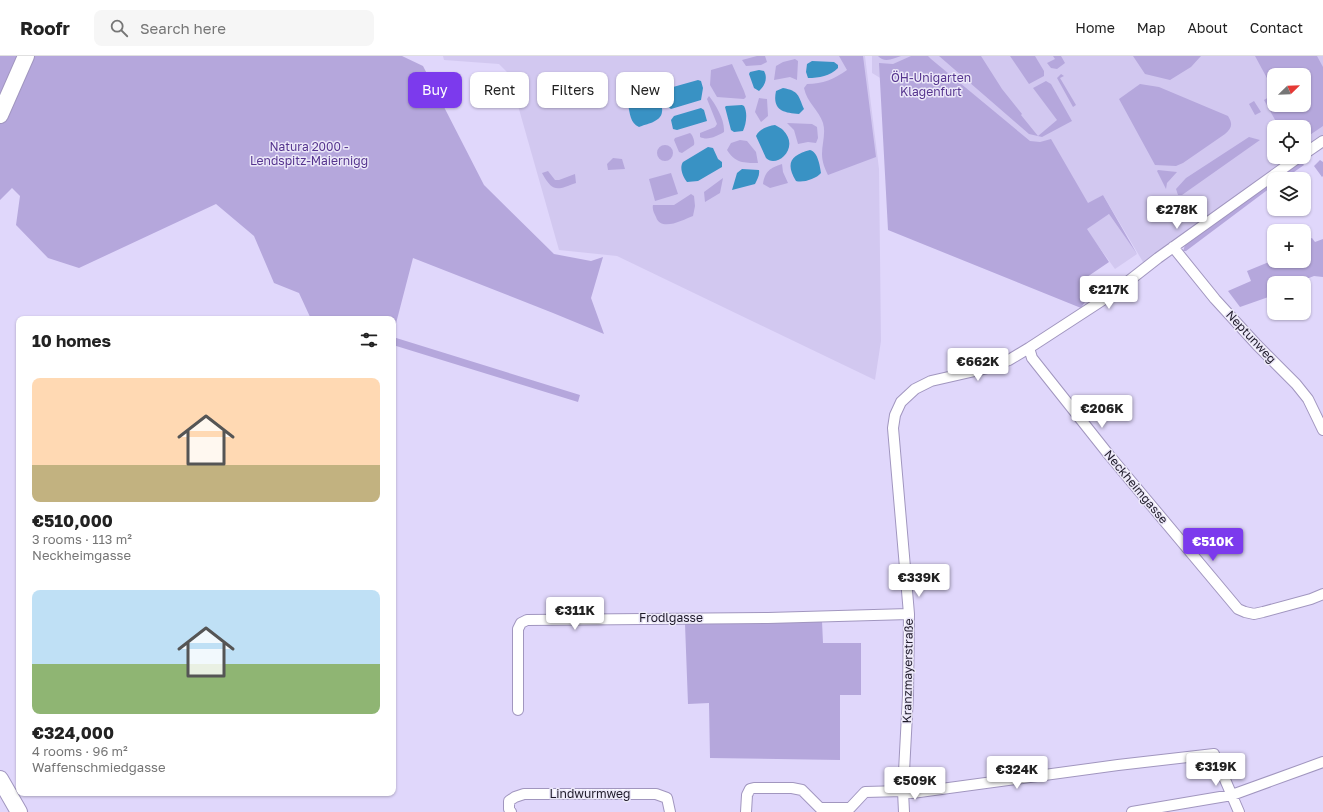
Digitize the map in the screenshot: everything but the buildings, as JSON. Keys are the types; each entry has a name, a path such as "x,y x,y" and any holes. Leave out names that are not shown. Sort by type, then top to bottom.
{"main road":[{"path":"0,115 26,56"},
{"path":"0,780 19,812"}],"street":[{"path":"1311,149 1323,141"},
{"name":"Kranzmayerstraße","path":"904,812 903,791 908,695 909,614 893,428 895,415 901,402 912,392 931,381 988,368 1009,360 1029,348 1112,294 1173,247 1289,164"},
{"name":"Neptunweg","path":"1173,247 1215,299 1257,345 1296,384 1312,407 1323,430"},
{"name":"Neckheimgasse","path":"1029,348 1032,358 1036,364 1109,455 1238,609 1254,614 1311,599 1323,594"},
{"name":"Frodlgasse","path":"518,710 518,629 521,623 527,620 776,618 909,614"},
{"path":"746,812 747,795 750,789 754,788 792,788 802,790 820,810 850,808 865,792 912,792 1214,754 1239,812"},
{"path":"1132,812 1232,795 1323,762"},
{"name":"Lindwurmweg","path":"511,812 509,809 510,801 515,797 524,794 656,794 667,798 670,812"}],"shaded area":[{"path":"443,56 865,56 879,169 881,341 875,380 617,256 559,250 519,108 529,108 529,72 507,72 499,64 444,60"},
{"path":"872,56 1323,56 1323,141 1311,149 1311,120 1267,120 1267,164 1289,164 1278,172 1267,172 1267,180 1146,267 1103,195 1088,204 872,73"},
{"path":"1109,214 1137,254 1115,269 1086,229"}],"green space":[{"name":"Natura 2000 - Lendspitz-Maiernigg","path":"0,56 402,56 423,66 426,72 408,72 408,108 445,108 484,185 554,254 591,261 603,257 591,298 604,334 413,258 396,323 396,316 310,316 299,293 274,283 254,236 216,204 79,268 48,258 16,225 20,196 12,188 0,200"},
{"path":"757,56 765,56 767,62 761,65 746,66 742,60"},
{"path":"839,56 863,56 876,157 828,175 822,157 824,131 823,123 819,114 808,98 804,88 807,84 828,80 847,70"},
{"path":"878,56 901,56 886,60"},
{"name":"ÖH-Unigarten Klagenfurt","path":"911,56 928,56 1030,141 1040,142 1051,139 1088,203 1103,195 1137,254 1109,214 1087,229 1109,262 1087,277 1092,291 1081,308 888,230 879,63 893,64"},
{"path":"939,56 981,56 1002,89 1038,136 1057,120 1033,88 1046,81 1051,84 1072,121 1042,137 1029,134"},
{"path":"1010,56 1035,56 1044,71 1044,76 1029,84"},
{"path":"1053,56 1061,56 1065,63 1057,69 1051,68 1047,63 1055,59"},
{"path":"1133,56 1201,56 1191,67 1170,80 1145,74"},
{"path":"1255,56 1317,56 1323,67 1323,126 1311,134 1311,120 1275,120 1271,112 1311,112 1311,68 1267,68 1267,78"},
{"path":"795,59 798,61 797,80 790,77 774,80 776,66 783,62"},
{"path":"732,64 744,91 746,97 744,99 717,97 710,85 711,70"},
{"path":"1061,74 1064,76 1060,78 1076,105 1073,107 1057,78"},
{"path":"1140,84 1159,87 1228,116 1231,121 1229,130 1183,163 1176,166 1155,165 1119,99"},
{"path":"709,96 722,118 724,132 709,138 703,138 700,137 700,133 715,127 717,124 707,99"},
{"path":"759,98 767,99 768,116 761,122 755,112"},
{"path":"1267,98 1267,105 1264,100"},
{"path":"1254,101 1261,112 1255,115 1249,104"},
{"path":"787,123 812,124 817,127 818,138 816,143 808,142 798,144 794,130"},
{"path":"690,133 694,139 694,145 682,153 679,152 674,140 675,138"},
{"path":"1249,137 1260,140 1182,195 1178,195 1176,189 1186,178"},
{"path":"740,140 747,141 756,152 758,163 748,163 733,158 727,150 731,143"},
{"path":"662,145 668,145 673,150 671,159 668,161 662,161 657,156 657,150"},
{"path":"613,158 622,159 625,169 608,170 607,164"},
{"path":"1320,160 1323,162 1322,177 1314,166"},
{"path":"782,164 783,172 788,183 770,188 763,184 767,173 774,167"},
{"path":"1297,164 1304,165 1294,172 1286,172"},
{"path":"548,171 555,180 575,174 576,183 560,188 553,187 549,184 542,173"},
{"path":"1157,171 1177,172 1167,183 1166,189"},
{"path":"671,173 678,194 655,201 649,179"},
{"path":"723,178 720,193 705,202 704,192"},
{"path":"1267,184 1267,190 1186,251 1183,251 1185,245"},
{"path":"691,194 694,196 695,206 693,216 673,224 662,224 656,217 653,211 653,205 674,205"},
{"path":"1311,238 1315,242 1323,239 1323,277 1267,276 1267,297 1240,307 1228,291 1251,281 1247,271 1267,263 1267,268 1311,268"},
{"path":"396,338 580,395 578,402 396,346"},
{"path":"822,621 823,643 861,643 861,695 840,695 840,760 710,758 709,703 688,704 685,624"}],"water":[{"path":"812,61 834,62 838,65 838,68 824,76 808,78 806,72 807,64"},
{"path":"759,70 764,71 766,79 763,87 759,91 754,88 749,74 750,72"},
{"path":"698,80 701,81 703,88 701,100 671,109 670,108 674,108 674,87"},
{"path":"783,88 795,92 799,97 804,109 799,114 788,113 777,106 775,97 776,91"},
{"path":"744,106 746,112 745,126 743,131 734,132 731,130 725,107"},
{"path":"629,108 662,108 659,118 649,124 639,127 634,123"},
{"path":"701,108 704,110 707,121 677,130 673,129 671,120 674,116"},
{"path":"775,125 783,130 788,137 789,144 788,150 781,159 770,161 766,158 756,136 759,131 764,128"},
{"path":"708,147 713,148 718,159 722,162 722,167 698,181 687,182 681,170 683,162"},
{"path":"810,150 817,156 821,173 809,180 796,181 791,169 792,161 798,154"},
{"path":"742,169 759,170 757,181 755,184 732,190 737,173"}]}
